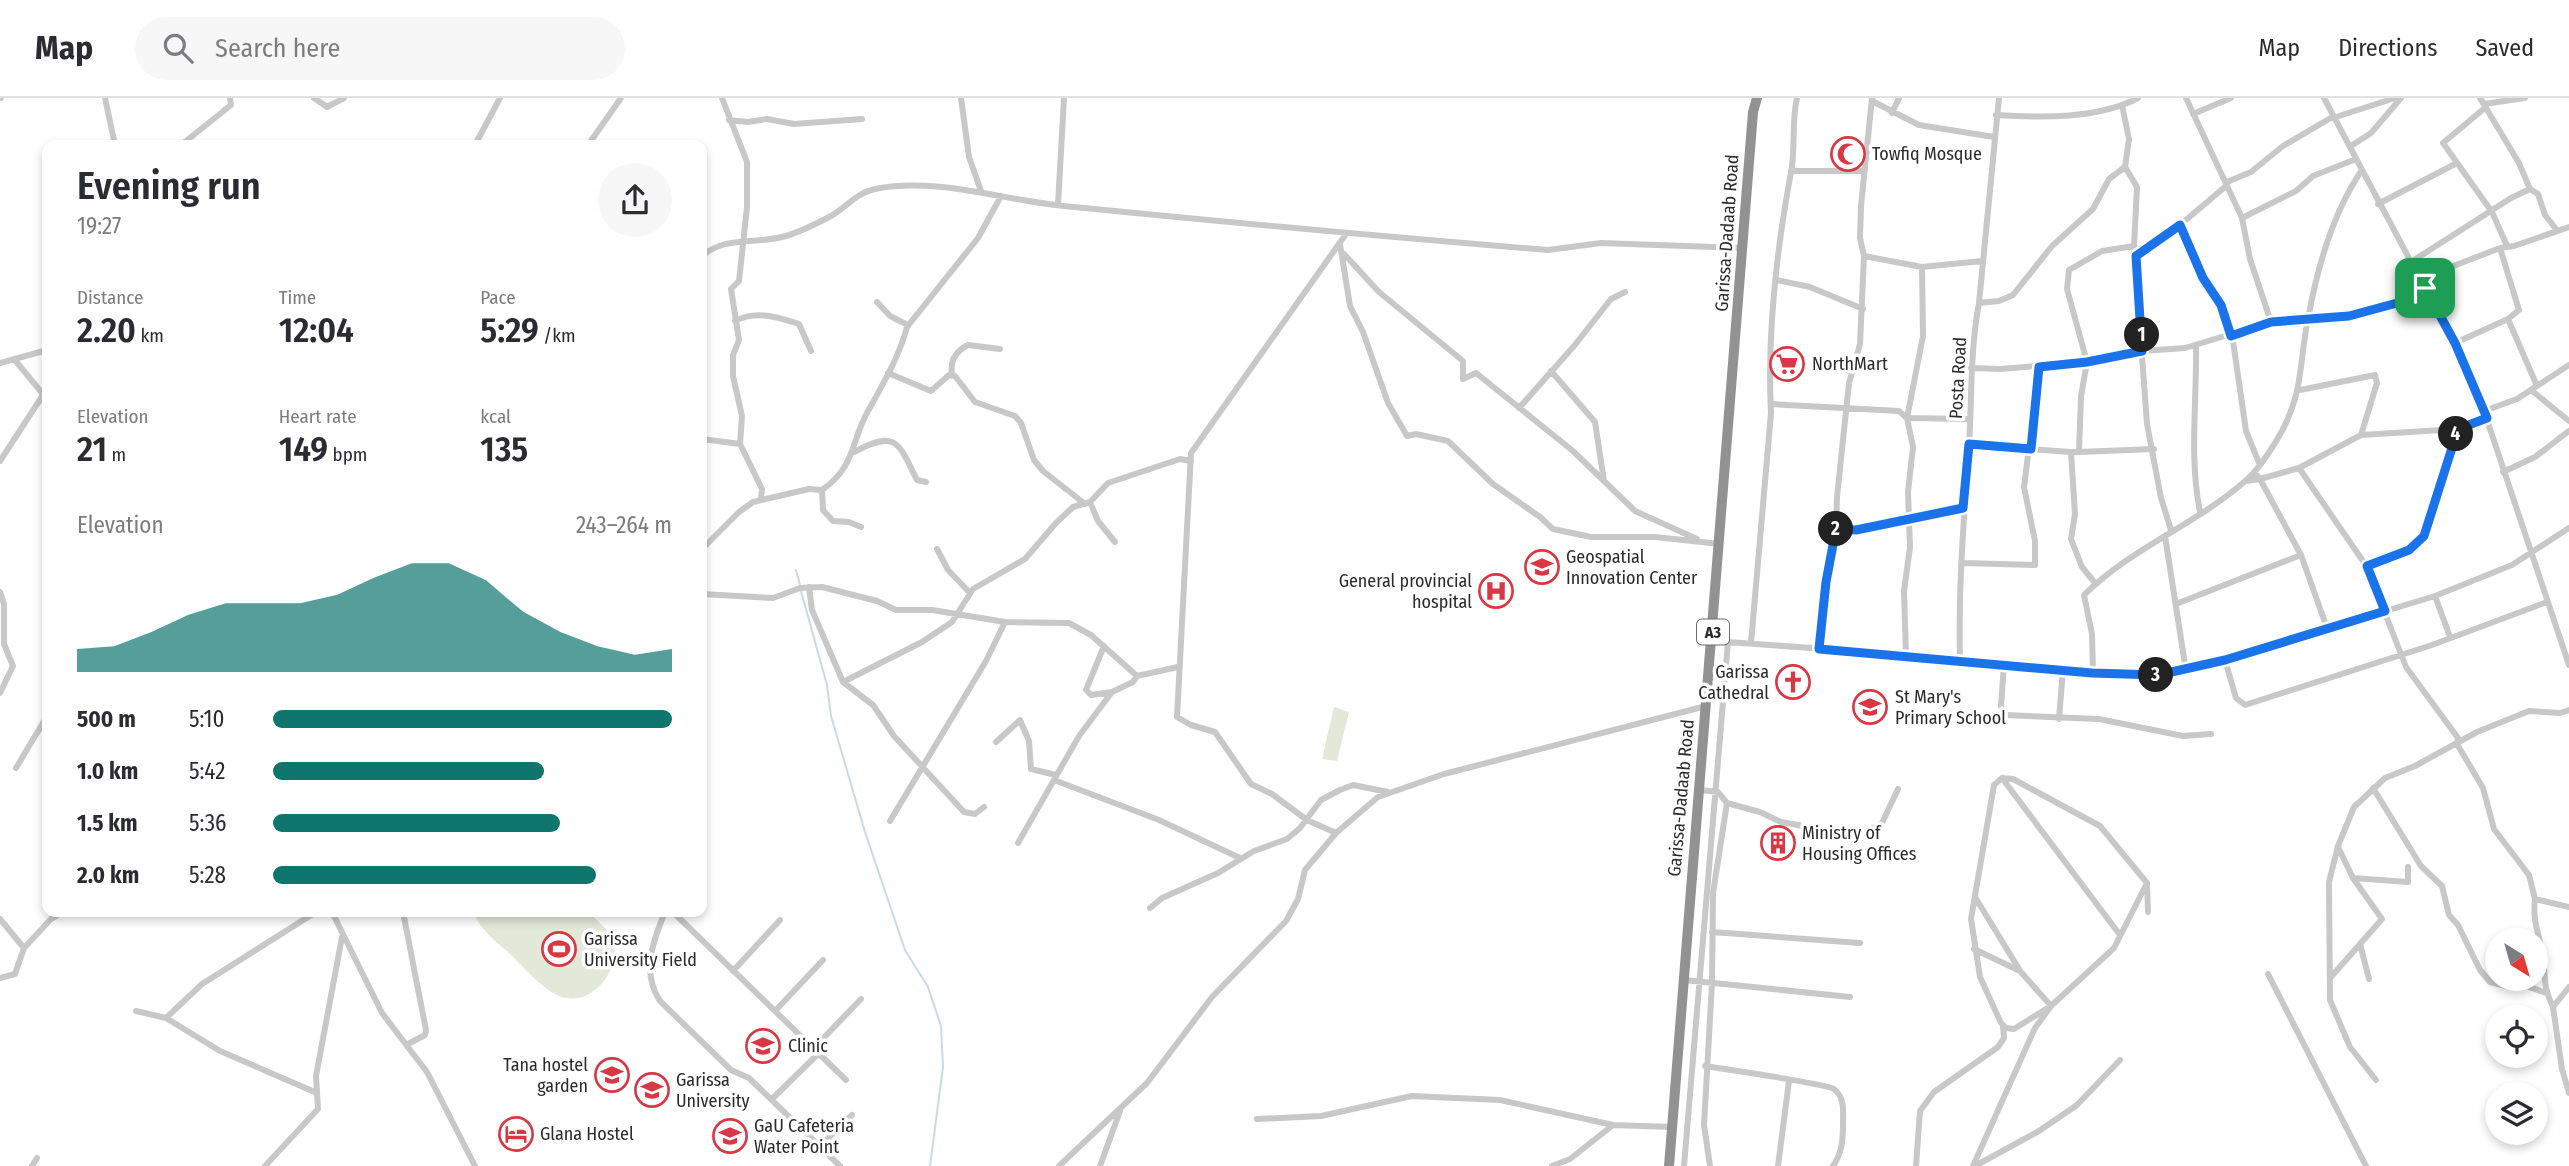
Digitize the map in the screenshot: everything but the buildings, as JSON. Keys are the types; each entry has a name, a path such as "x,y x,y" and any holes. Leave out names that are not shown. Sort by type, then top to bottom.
{"highway":[{"name":"Garissa-Dadaab Road","path":"1669,1166 1713,641 1753,112 1757,98"}],"street":[{"path":"105,98 113,140"},
{"path":"186,140 231,105 230,98"},
{"path":"314,98 327,107 344,98"},
{"path":"478,140 500,98"},
{"path":"592,140 621,98"},
{"path":"722,98 747,162 747,207 739,281 732,289 739,340 733,355 733,376 743,416 740,444 758,481 761,498"},
{"path":"961,98 969,157 981,191"},
{"path":"1058,205 1064,98"},
{"path":"1751,643 1771,404 1769,376 1777,280 1797,98"},
{"path":"1892,113 1899,98"},
{"name":"Posta Road","path":"1960,659 1959,582 1963,563 1963,508 1969,444 1973,335 1979,303 1998,98"},
{"path":"1996,115 2028,117 2103,111 2138,98"},
{"path":"2186,98 2242,218 2250,259 2271,322"},
{"path":"2193,114 2231,98"},
{"path":"2324,98 2411,262 2417,280 2425,288 2455,343 2486,415 2530,555 2569,665"},
{"path":"2136,256 2180,225 2226,184 2250,172 2283,146 2335,116 2395,98"},
{"path":"2351,146 2371,133 2401,98"},
{"path":"2455,343 2508,319 2519,310 2504,247 2492,212 2446,149 2444,139 2483,103 2525,98"},
{"path":"1819,649 1826,582 1836,529 1838,483 1852,368 1858,358 1863,309 1864,256 1860,238 1872,99 1892,113 1919,125 1994,137"},
{"path":"2483,103 2519,163 2530,190 2538,194 2545,215 2556,229"},
{"path":"2122,105 2129,139 2125,167 2137,187 2134,246 2147,424 2154,449 2168,533 2186,670"},
{"path":"729,120 748,122 767,119 794,124 862,119"},
{"path":"2242,218 2296,191 2313,177 2356,159"},
{"path":"2378,204 2456,163"},
{"path":"1979,303 1999,301 2013,295 2052,246 2092,209 2109,179 2125,167"},
{"path":"2092,673 2092,634 2084,595 2095,583 2138,551 2246,481 2282,430 2300,390 2307,321 2320,268 2345,197 2362,170"},
{"path":"1791,171 1864,171"},
{"path":"707,253 720,244 783,237 832,216 851,199 874,190 908,187 981,191 1058,205 1346,234 1548,250 1601,243 1744,248"},
{"path":"2411,262 2511,198 2530,190"},
{"path":"707,544 738,512 761,498 809,489 822,490 838,478 855,452 867,412 888,373 908,325 978,239 1001,196"},
{"path":"2180,225 2203,278 2221,305 2231,336 2246,431 2259,463"},
{"path":"2417,280 2504,247 2540,239 2556,229 2569,227"},
{"path":"1336,833 1307,820 1272,794 1251,784 1214,732 1191,725 1177,716 1181,684 1178,667 1181,662 1183,569 1191,453 1346,234"},
{"path":"1340,244 1350,306 1363,332 1388,403 1407,436 1416,434 1448,441 1493,484 1540,517 1553,530 1591,537 1655,537 1720,544"},
{"path":"2095,583 2082,567 2071,539 2076,514 2075,452 2087,362 2067,289 2068,270 2102,251 2134,246"},
{"path":"1342,253 1380,292 1463,361 1463,379 1476,373 1573,451 1634,511 1700,541"},
{"path":"1864,256 1922,267 1982,261"},
{"path":"1906,656 1904,591 1910,547 1909,475 1913,447 1907,418 1923,336 1922,267"},
{"path":"1777,280 1810,287 1863,309"},
{"path":"1971,368 2039,367 2087,362 2142,351 2196,346 2271,322 2349,316 2397,303 2425,288"},
{"path":"1519,408 1611,299 1625,292"},
{"path":"877,302 890,316 908,325"},
{"path":"735,320 744,316 770,315 799,324 811,351"},
{"path":"2508,319 2534,388 2569,421"},
{"path":"1000,349 968,345 951,363 952,374 975,402 1015,416 1021,423 1034,460 1043,471 1087,503 1115,542"},
{"path":"2196,346 2193,449 2200,512"},
{"path":"0,363 42,351"},
{"path":"0,352 42,394"},
{"path":"2246,481 2299,468 2361,435 2458,429 2534,388 2569,365"},
{"path":"1963,563 2035,565 2035,541 2024,487 2031,449 2039,367"},
{"path":"1551,371 1595,422 1604,482"},
{"path":"888,373 931,391 952,374"},
{"path":"2300,390 2375,375 2377,383 2361,435"},
{"path":"0,461 42,401"},
{"path":"1771,404 1899,411 1907,418 1969,419"},
{"path":"2367,566 2409,550 2424,536 2458,429"},
{"path":"2503,472 2535,457 2569,431"},
{"path":"707,440 740,444"},
{"path":"855,452 882,441 893,441 903,449 917,480 926,482"},
{"path":"1969,444 2075,452 2154,449"},
{"path":"843,682 922,642 952,622 970,593 1025,559 1073,507 1087,503 1108,483 1180,459 1191,461"},
{"path":"2299,468 2367,566 2401,654 2419,688 2458,738 2457,744 2483,788 2494,829 2529,875 2535,899 2533,916 2543,957 2546,993 2553,1007 2562,1069 2569,1093"},
{"path":"2254,472 2301,555 2327,628"},
{"path":"822,490 823,510 832,521 849,522 861,527"},
{"path":"1836,529 1856,530 1963,508"},
{"path":"1713,641 1960,659 2092,673 2158,675 2225,660 2435,596 2530,555 2569,528"},
{"path":"937,550 948,570 970,593"},
{"path":"2176,604 2301,555"},
{"path":"707,594 773,598 809,587 837,589 877,601 896,610 957,613 1005,622 1069,623 1104,646 1137,676"},
{"path":"809,587 812,610 843,682 873,705 922,768 964,811 975,814 984,807"},
{"path":"0,592 4,604 4,644 13,666 0,693"},
{"path":"2435,596 2450,637"},
{"path":"2225,660 2236,698 2245,705 2547,602"},
{"path":"890,821 986,662 1005,622"},
{"path":"2560,639 2569,633"},
{"path":"1684,1166 1698,981 1718,792 1728,642"},
{"path":"1104,646 1086,690 1091,695 1112,692 1133,682 1137,676 1178,667"},
{"path":"2004,664 2001,712 2011,716 2099,719 2183,736 2211,734"},
{"path":"2059,719 2063,669"},
{"path":"1018,843 1079,736 1112,692"},
{"path":"1059,1166 1147,1083 1220,988 1286,921 1298,899 1305,870 1336,833 1389,792 1629,724 1706,706"},
{"path":"2375,1080 2350,1047 2330,1000 2329,882 2338,846 2354,807 2385,778 2477,732 2529,711 2560,713 2569,710"},
{"path":"996,742 1020,720 1029,741 1031,769 1159,820 1240,858"},
{"path":"16,768 42,724"},
{"path":"2001,778 2120,935"},
{"path":"1916,1166 1920,1111 1934,1092 1998,1047 2004,1038 2003,1026 1980,977 1971,919 1994,785 2001,778 2013,779 2100,825 2147,883 2148,912"},
{"path":"1150,908 1162,898 1218,873 1240,858 1287,839 1307,820 1321,800 1353,785 1389,792"},
{"path":"2372,788 2421,866 2442,886 2449,915 2458,925 2485,976"},
{"path":"1700,790 1718,792 1727,803 1760,812 1781,822 1859,836 1882,824 1898,789"},
{"path":"1710,1166 1704,1125 1705,1066 1718,849 1727,803"},
{"path":"2331,977 2382,919 2353,878 2338,846"},
{"path":"2353,878 2408,882 2408,867"},
{"path":"2003,1026 2014,1029 2051,1006 2101,962 2114,948 2147,883"},
{"path":"1975,897 2020,971 2051,1006"},
{"path":"2535,899 2569,907"},
{"path":"0,978 15,974 24,948 54,917"},
{"path":"166,1018 199,986 308,917"},
{"path":"334,917 382,1013 408,1044 444,1100 475,1166"},
{"path":"404,917 426,1030 425,1035 408,1044"},
{"path":"663,917 652,944 651,988 676,1019 703,1045 731,1070 750,1078 841,1166"},
{"path":"678,917 846,1080"},
{"path":"0,919 24,948"},
{"path":"733,971 780,920"},
{"path":"1712,932 1860,943"},
{"path":"265,1166 315,1116 316,1076 342,937"},
{"path":"2360,944 2369,979"},
{"path":"1974,949 2020,971"},
{"path":"775,1012 824,960"},
{"path":"2268,974 2366,1166"},
{"path":"1684,980 1850,997"},
{"path":"2553,1007 2569,987"},
{"path":"2542,991 2546,993"},
{"path":"772,1099 861,999"},
{"path":"1974,1166 2035,1028 2051,1006"},
{"path":"136,1011 166,1018 220,1051 317,1093"},
{"path":"1974,1166 2039,1131 2077,1105 2120,1060"},
{"path":"1705,1066 1789,1081 1824,1084 1837,1091 1843,1101 1841,1151 1833,1166"},
{"path":"1785,1166 1778,1166 1789,1081"},
{"path":"1258,1119 1321,1116 1412,1096 1500,1100 1613,1125 1672,1127"},
{"path":"1100,1166 1121,1109"},
{"path":"820,1146 852,1115"},
{"path":"1552,1166 1570,1159 1613,1125"},
{"path":"33,1166 37,1157"}],"green space":[{"path":"1334,707 1349,712 1337,761 1322,759"},
{"name":"Garissa University Field","path":"476,917 593,917 613,940 613,964 601,985 591,993 569,998 557,995 538,981 480,924"}],"waterway":[{"path":"796,570 800,585"},
{"path":"801,591 827,685 831,716 865,832 905,950 928,987 941,1026 943,1067 930,1166"}],"place":[{"name":"Towfiq Mosque","path":"1848,154"},
{"name":"NorthMart","path":"1787,364"},
{"name":"Geospatial Innovation Center","path":"1542,567"},
{"name":"General provincial hospital","path":"1496,591"},
{"name":"Garissa Cathedral","path":"1793,682"},
{"name":"St Mary's Primary School","path":"1870,707"},
{"name":"Ministry of Housing Offices","path":"1778,843"},
{"name":"Garissa University Field","path":"559,949"},
{"name":"Clinic","path":"763,1046"},
{"name":"Tana hostel garden","path":"612,1075"},
{"name":"Garissa University","path":"652,1090"},
{"name":"Glana Hostel","path":"516,1134"},
{"name":"GaU Cafeteria Water Point","path":"730,1136"}],"route":[{"path":"2180,225 2203,278 2221,305 2231,327 2231,336 2271,322 2333,320 2397,303 2425,288 2455,343 2487,418 2458,429 2424,536 2418,544 2367,566 2385,611 2225,660 2158,675 2092,673 1924,656 1819,649 1826,582 1836,529 1856,530 1894,520 1963,508 1969,444 2031,449 2039,367 2113,358 2142,351 2136,256 2180,225"}]}
